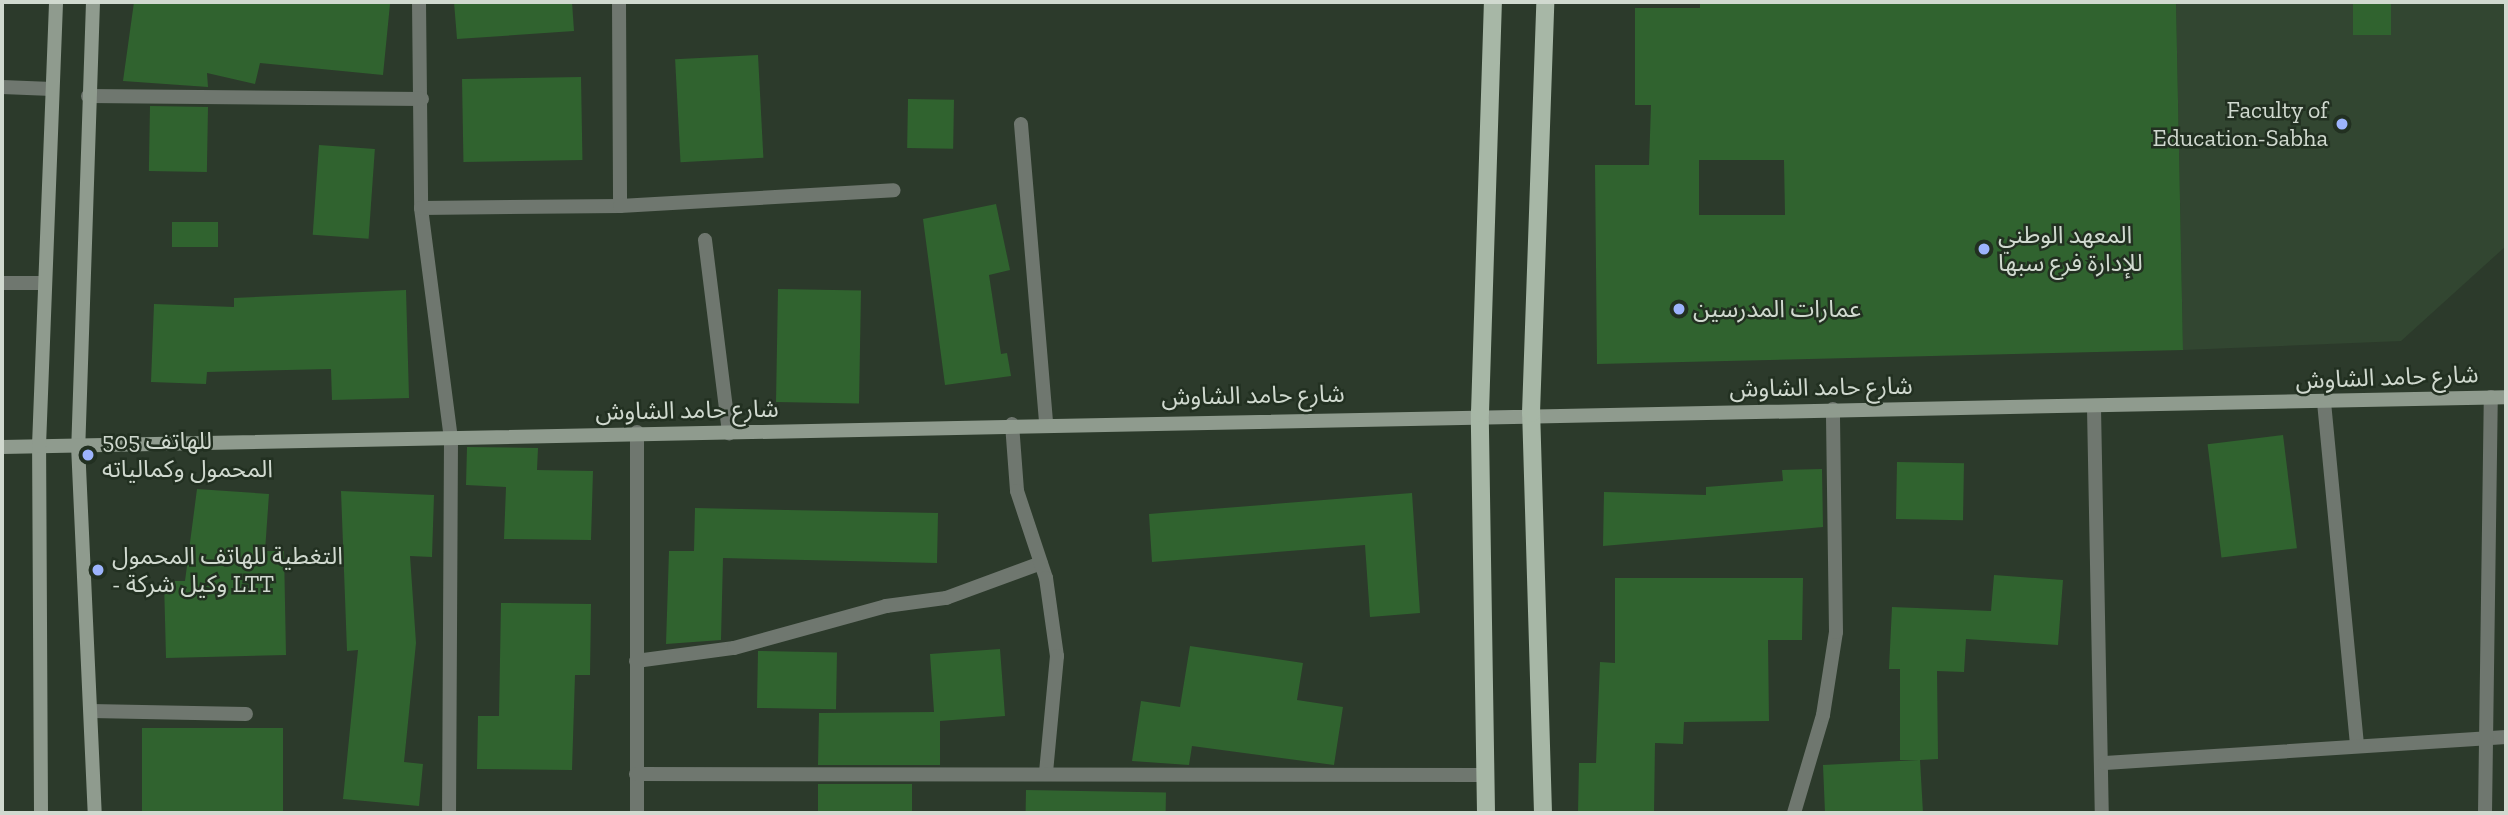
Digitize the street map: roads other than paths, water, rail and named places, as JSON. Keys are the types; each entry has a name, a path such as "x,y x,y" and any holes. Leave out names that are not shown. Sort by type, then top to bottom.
{"main road":[{"path":"1486,813 1480,413 1493,2"},
{"path":"1543,813 1531,413 1545,2"}],"street":[{"path":"41,813 39,446 55,2"},
{"path":"93,2 78,445 95,813"},
{"path":"419,2 421,208 451,439 449,813"},
{"path":"619,2 620,206"},
{"path":"2,87 52,89"},
{"path":"88,96 422,99"},
{"path":"1021,124 1046,423"},
{"path":"421,208 620,206 894,190"},
{"path":"705,240 729,434"},
{"path":"2,284 44,283"},
{"path":"2485,813 2491,397"},
{"name":"شارع حامد الشاوش","path":"2,447 451,439 637,432 729,434 1046,423 1480,413 2094,408 2506,397"},
{"path":"2324,402 2357,743"},
{"path":"2094,408 2105,763 2102,813"},
{"path":"1794,813 1823,715 1836,632 1833,409"},
{"path":"1012,424 1017,491 1041,563 1057,656 1046,773"},
{"path":"637,432 637,813"},
{"path":"636,661 734,648 886,606 946,598 1041,563"},
{"path":"92,711 246,714"},
{"path":"2105,763 2357,743 2506,737"},
{"path":"636,774 1485,775"}],"place":[{"name":"Faculty of Education-Sabha","path":"2342,124"},
{"name":"المعهد الوطني للإدارة فرع سبها","path":"1984,249"},
{"name":"عمارات المدرسين","path":"1679,309"},
{"name":"505 للهاتف المحمول وكمالياته","path":"88,455"},
{"name":"التغطية للهاتف المحمول - وكيل شركة LTT","path":"98,570"}]}
